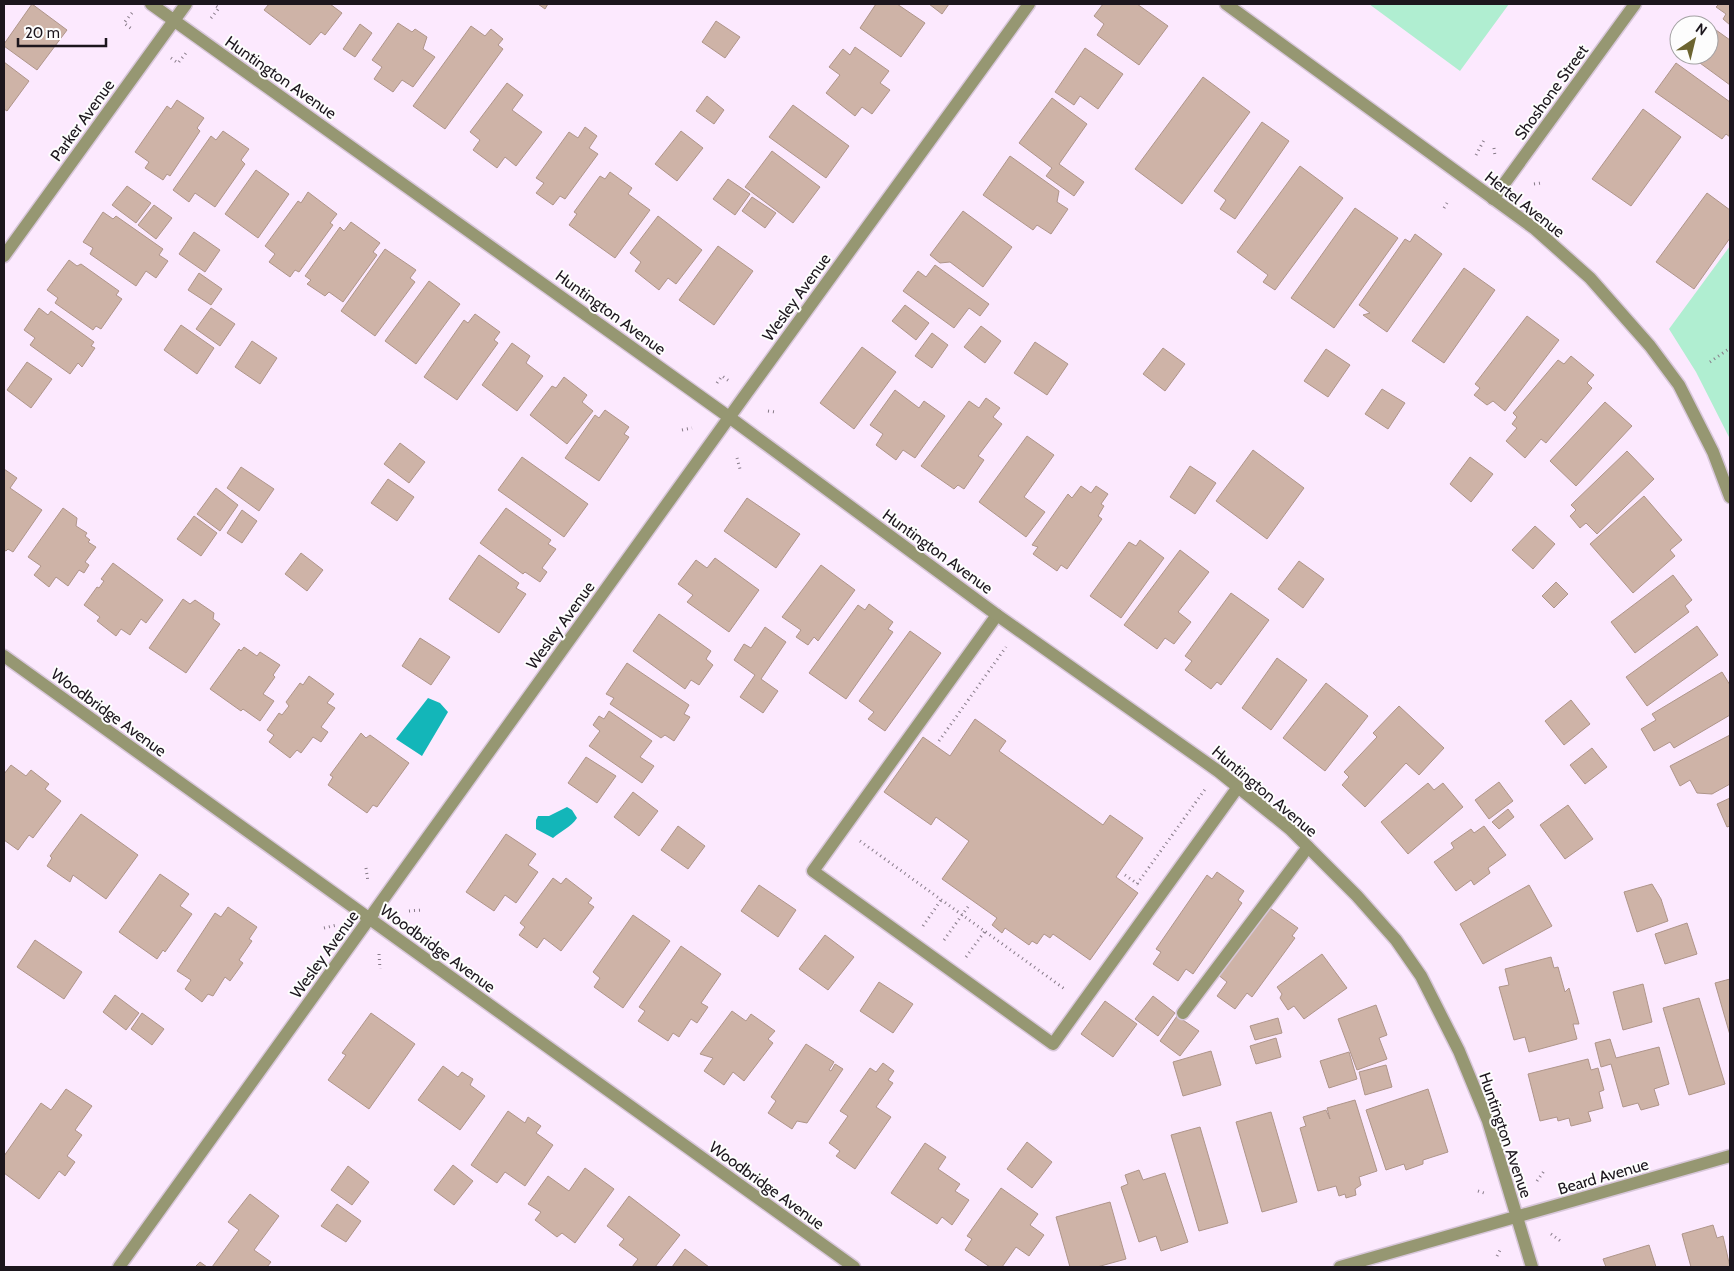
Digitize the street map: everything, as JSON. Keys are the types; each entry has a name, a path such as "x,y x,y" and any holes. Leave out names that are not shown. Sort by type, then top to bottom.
{"street":[{"name":"Huntington Avenue","path":"151,4 730,417 998,615 1218,771 1290,829 1357,896 1396,940 1421,976 1460,1051 1485,1112 1532,1267"},
{"name":"Parker Avenue","path":"4,256 186,4"},
{"name":"Wesley Avenue","path":"119,1267 1029,4"},
{"name":"Hertel Avenue","path":"1226,4 1535,229 1590,278 1650,346 1679,385 1713,452 1730,497"},
{"name":"Shoshone Street","path":"1494,199 1635,4"},
{"path":"998,615 813,871 1052,1044 1238,787"},
{"name":"Woodbridge Avenue","path":"4,656 854,1267"},
{"path":"1184,1013 1308,847"},
{"name":"Beard Avenue","path":"1340,1267 1730,1156"}],"path":[{"path":"211,18 219,8 213,4"},
{"path":"132,13 124,23 133,30"},
{"path":"178,63 186,52"},
{"path":"1476,155 1484,140"},
{"path":"1494,148 1495,156"},
{"path":"1534,184 1541,183"},
{"path":"1444,208 1447,203"},
{"path":"1710,362 1730,348"},
{"path":"722,376 731,383"},
{"path":"768,411 775,412"},
{"path":"682,430 692,428"},
{"path":"737,458 740,469"},
{"path":"939,741 1005,649"},
{"path":"1137,884 1204,792"},
{"path":"855,838 1066,990"},
{"path":"366,868 368,882"},
{"path":"1125,874 1141,887"},
{"path":"924,924 941,900"},
{"path":"944,939 970,904"},
{"path":"409,911 422,910"},
{"path":"324,928 337,925"},
{"path":"967,955 985,931"},
{"path":"378,954 380,969"},
{"path":"1537,1181 1544,1171"},
{"path":"1478,1191 1487,1194"},
{"path":"1551,1234 1562,1242"},
{"path":"1497,1256 1501,1248"}],"green space":[{"path":"1369,4 1509,4 1460,71"},
{"path":"1730,246 1730,439 1696,372 1669,329"}],"water":[{"path":"428,698 440,703 448,712 422,756 396,739"},
{"path":"567,807 572,810 577,818 553,838 536,829 538,816 549,816"}],"building":[{"path":"32,4 67,30 37,70 4,46"},
{"path":"269,4 330,4 342,13 325,35 321,32 310,45 264,10"},
{"path":"538,4 548,4 545,9"},
{"path":"876,4 897,4 925,23 901,57 860,28"},
{"path":"929,4 949,4 942,14"},
{"path":"1103,4 1137,4 1168,26 1139,65 1097,35 1104,24 1094,16"},
{"path":"1719,4 1730,4 1730,25 1723,19 1726,14 1716,7"},
{"path":"716,21 740,37 725,58 702,42"},
{"path":"398,23 412,32 415,29 427,37 423,49 435,57 413,87 402,80 393,92 374,79 382,67 372,60"},
{"path":"360,24 372,33 355,57 343,49"},
{"path":"471,26 485,36 491,29 503,39 498,45 503,49 445,129 413,106"},
{"path":"1719,32 1730,40 1730,85 1703,65 1719,65"},
{"path":"855,47 889,71 880,83 890,90 872,114 862,107 855,116 826,93 840,75 829,67 843,49 850,55"},
{"path":"1085,48 1123,74 1098,109 1080,96 1074,105 1055,92"},
{"path":"4,62 29,81 7,111 4,109"},
{"path":"1675,65 1679,65 1730,102 1730,137 1726,134 1722,139 1655,92"},
{"path":"1203,77 1250,112 1182,204 1135,169"},
{"path":"507,83 523,95 512,110 542,132 516,166 505,157 497,168 473,150 480,140 470,132"},
{"path":"707,96 724,110 714,124 696,111"},
{"path":"1052,98 1087,124 1059,164 1084,182 1074,196 1046,176 1052,168 1019,143"},
{"path":"177,100 204,118 197,128 200,131 170,176 167,174 163,180 145,168 149,162 135,152 167,106 171,109"},
{"path":"793,105 849,146 826,178 769,137"},
{"path":"1643,109 1681,137 1631,206 1592,179"},
{"path":"1262,122 1289,141 1235,219 1220,209 1226,200 1214,191"},
{"path":"585,127 597,136 589,148 598,154 565,199 560,196 553,205 536,193 544,183 536,178 569,132 578,138"},
{"path":"223,131 249,149 241,160 245,164 215,207 195,193 189,202 173,190 211,136 216,140"},
{"path":"681,131 703,148 677,181 655,164"},
{"path":"772,151 820,187 793,223 745,187"},
{"path":"1010,156 1059,191 1057,202 1068,209 1051,234 1037,225 1033,230 983,195"},
{"path":"1300,166 1343,198 1275,290 1263,282 1268,275 1237,252"},
{"path":"256,170 289,194 258,238 225,214"},
{"path":"610,172 632,188 628,194 650,210 615,258 569,225 577,214 574,212 600,176 605,179"},
{"path":"728,179 750,194 735,215 713,199"},
{"path":"127,186 151,203 136,223 112,205"},
{"path":"308,192 337,214 330,223 333,225 299,272 295,270 290,277 269,262 275,254 265,246 298,201 301,203"},
{"path":"1707,193 1730,210 1730,238 1694,289 1656,262"},
{"path":"752,197 776,213 765,228 742,211"},
{"path":"154,205 172,218 156,239 138,225"},
{"path":"1355,208 1398,238 1334,328 1291,298"},
{"path":"963,211 1012,247 983,287 950,262 940,263 930,255"},
{"path":"103,212 113,219 116,216 163,249 159,255 168,261 156,278 146,271 136,286 90,254 93,248 83,242"},
{"path":"658,216 702,250 676,284 668,278 659,290 635,271 641,262 630,253"},
{"path":"351,222 380,243 373,252 377,255 343,302 329,292 325,296 307,284 311,280 305,276 340,227 344,231"},
{"path":"194,232 220,250 205,272 179,254"},
{"path":"1415,234 1442,254 1387,332 1363,315 1370,313 1359,305 1405,239 1410,242"},
{"path":"718,246 753,271 714,325 679,300"},
{"path":"385,249 416,270 410,278 415,282 375,336 341,311"},
{"path":"69,260 77,266 81,264 119,291 116,295 122,299 101,329 96,326 93,330 55,303 58,298 47,290"},
{"path":"935,265 989,304 980,316 969,308 954,328 903,291 918,271 926,277"},
{"path":"1464,268 1495,290 1444,363 1412,341"},
{"path":"199,273 222,289 211,305 188,290"},
{"path":"429,281 460,304 416,364 385,341"},
{"path":"905,305 929,323 916,340 892,321"},
{"path":"39,308 48,315 51,311 94,342 91,346 95,348 82,367 78,363 70,374 30,345 35,338 24,330"},
{"path":"211,308 235,324 220,346 196,329"},
{"path":"475,314 500,332 494,340 498,343 457,400 424,377 464,320 468,323"},
{"path":"1527,316 1559,340 1505,411 1493,401 1487,405 1474,395 1480,388 1475,384"},
{"path":"181,325 214,348 197,374 164,350"},
{"path":"981,326 1001,341 985,363 964,347"},
{"path":"932,333 948,345 932,368 915,356"},
{"path":"252,341 277,358 260,384 235,367"},
{"path":"1035,342 1068,364 1047,395 1014,373"},
{"path":"512,343 530,356 526,363 543,376 517,411 482,385"},
{"path":"862,347 896,372 854,429 820,403"},
{"path":"1163,348 1185,364 1165,391 1143,374"},
{"path":"1326,349 1350,365 1328,397 1304,381"},
{"path":"1571,356 1594,375 1587,383 1592,388 1546,443 1541,439 1525,458 1506,441 1517,428 1512,424 1517,417 1513,413 1558,360 1564,364"},
{"path":"27,362 52,379 31,408 7,390"},
{"path":"564,377 587,395 582,402 593,411 567,444 530,415 552,386 556,388"},
{"path":"1382,389 1405,403 1388,429 1365,414"},
{"path":"895,390 919,408 924,401 945,416 915,458 903,450 896,460 876,445 883,434 870,425"},
{"path":"986,398 1000,408 993,417 1002,424 978,456 984,460 964,489 958,485 954,489 921,466 969,401 979,408"},
{"path":"1605,402 1632,426 1576,486 1550,461"},
{"path":"605,410 629,427 624,434 629,437 599,481 565,458 595,415 599,418"},
{"path":"1027,436 1054,455 1024,497 1045,512 1026,537 979,502"},
{"path":"400,443 425,462 409,483 384,464"},
{"path":"1253,450 1304,488 1267,539 1216,501"},
{"path":"1627,451 1654,479 1597,534 1586,523 1580,528 1570,516 1576,510 1571,505"},
{"path":"522,457 588,504 564,537 498,490"},
{"path":"1470,457 1493,474 1471,502 1450,484"},
{"path":"1190,466 1216,483 1195,514 1170,497"},
{"path":"241,467 274,489 259,511 227,488"},
{"path":"4,469 17,478 10,488 42,510 13,552 8,549 4,550"},
{"path":"388,479 414,497 397,521 371,503"},
{"path":"1081,486 1091,493 1096,486 1108,494 1101,504 1104,506 1098,516 1102,519 1067,569 1061,565 1057,571 1033,554 1038,547 1032,545 1068,494 1072,498"},
{"path":"216,488 238,505 220,531 197,514"},
{"path":"1644,496 1682,540 1670,550 1675,556 1633,593 1590,544"},
{"path":"747,498 800,534 776,568 724,531"},
{"path":"63,508 77,518 76,526 87,533 85,536 90,540 88,542 96,547 85,562 89,565 84,573 79,570 68,586 56,577 49,587 34,575 41,566 28,557"},
{"path":"506,508 551,540 548,544 556,549 542,568 547,572 540,582 525,572 523,574 480,543"},
{"path":"242,510 257,521 242,543 227,533"},
{"path":"194,516 217,533 201,556 177,539"},
{"path":"1535,526 1555,544 1533,569 1512,550"},
{"path":"1140,540 1164,558 1121,618 1090,596 1129,542 1136,546"},
{"path":"1180,550 1209,572 1178,612 1191,622 1174,644 1165,638 1157,649 1124,625"},
{"path":"301,553 323,570 307,591 285,574"},
{"path":"479,555 519,583 516,588 526,594 499,633 449,599"},
{"path":"715,558 759,590 729,632 687,602 693,595 678,584 696,560 707,568"},
{"path":"1299,561 1324,579 1303,608 1278,589"},
{"path":"113,563 163,600 146,623 141,619 130,635 121,629 116,636 97,621 100,617 84,605 97,587 99,588 104,581 101,579"},
{"path":"821,565 855,590 818,641 814,637 808,645 796,637 801,630 782,617"},
{"path":"1673,575 1692,600 1685,606 1689,612 1635,653 1611,622"},
{"path":"1556,582 1568,594 1554,608 1542,596"},
{"path":"1231,593 1269,620 1221,685 1217,682 1211,689 1185,670 1192,661 1185,656"},
{"path":"183,599 190,604 195,600 214,613 213,619 220,624 186,673 149,648"},
{"path":"869,604 893,622 888,629 893,632 846,699 809,673 858,605 865,610"},
{"path":"659,614 711,651 706,659 713,665 699,685 691,680 685,689 633,651"},
{"path":"1697,626 1718,655 1647,706 1626,677"},
{"path":"765,627 786,642 761,679 778,691 763,713 740,697 755,675 734,660 744,644 751,648"},
{"path":"910,631 941,653 885,731 868,719 874,712 859,701"},
{"path":"420,638 450,657 431,685 402,666"},
{"path":"244,647 257,656 260,652 280,665 273,675 275,677 263,694 274,701 260,721 243,709 241,711 210,689 239,649 241,651"},
{"path":"1277,658 1307,680 1271,730 1242,708"},
{"path":"627,663 689,705 684,714 690,717 674,741 665,735 661,738 610,704 614,698 606,694"},
{"path":"1722,672 1730,685 1730,715 1674,748 1670,742 1654,751 1641,729 1656,720 1652,714"},
{"path":"309,676 334,694 327,703 335,708 321,727 328,732 321,742 313,737 301,753 297,750 290,758 269,742 274,735 267,730 279,713 282,715 289,706 286,702 300,683 303,685"},
{"path":"1326,683 1368,716 1325,771 1283,738"},
{"path":"1571,700 1590,724 1564,745 1545,721"},
{"path":"1399,706 1444,748 1419,775 1406,763 1365,807 1342,785 1349,777 1344,772 1377,737 1373,733"},
{"path":"609,711 652,741 640,757 654,766 642,783 589,746 600,731 593,725 599,716 604,719"},
{"path":"975,719 1006,741 999,751 1103,825 1110,815 1143,838 1116,877 1138,893 1090,960 1053,934 1050,938 1044,934 1037,944 1032,941 1029,945 1005,928 1002,933 992,925 997,918 942,879 969,841 936,817 931,825 884,792 923,737 950,756"},
{"path":"361,733 366,738 370,735 409,763 377,807 373,805 367,813 328,785 333,777 330,775"},
{"path":"1730,735 1730,784 1712,794 1697,793 1690,780 1680,786 1670,766"},
{"path":"1592,748 1607,767 1585,784 1570,765"},
{"path":"586,757 616,776 597,803 568,783"},
{"path":"11,765 26,776 31,770 49,784 45,789 61,801 33,838 29,835 18,850 4,840 4,774"},
{"path":"1499,782 1513,801 1489,819 1475,800"},
{"path":"1428,783 1434,790 1443,783 1463,807 1408,854 1381,822"},
{"path":"633,792 658,811 639,836 614,817"},
{"path":"1730,798 1730,826 1727,827 1717,804"},
{"path":"1568,805 1593,839 1565,859 1540,825"},
{"path":"1508,809 1514,817 1499,829 1492,822"},
{"path":"81,814 138,855 106,899 73,875 70,882 47,866 52,858 50,856"},
{"path":"678,826 705,846 688,869 661,850"},
{"path":"1484,826 1506,855 1488,868 1490,873 1474,885 1471,880 1456,891 1434,862 1454,848 1451,843 1471,829 1474,833"},
{"path":"506,834 536,854 528,865 538,872 516,903 505,895 494,911 466,892"},
{"path":"1217,872 1244,891 1238,900 1242,903 1193,974 1186,969 1178,981 1153,964 1161,952 1156,949 1207,875 1212,879"},
{"path":"160,874 189,894 180,906 192,914 165,952 163,950 157,959 119,932"},
{"path":"553,878 561,884 566,878 592,898 588,903 594,907 561,951 544,938 537,948 519,935 525,927 520,923"},
{"path":"1652,884 1661,899 1668,921 1637,932 1624,892"},
{"path":"759,885 796,910 778,937 741,911"},
{"path":"1529,885 1552,926 1483,964 1460,924"},
{"path":"1267,906 1298,928 1292,936 1295,938 1252,997 1247,993 1235,1009 1217,996 1227,982 1217,974"},
{"path":"228,907 257,927 249,939 252,941 239,960 243,963 230,981 225,977 213,996 208,994 202,1002 185,989 191,980 177,971 215,913 221,917"},
{"path":"633,915 670,941 623,1008 594,987 600,978 593,972"},
{"path":"1687,923 1697,954 1665,964 1655,934"},
{"path":"825,935 854,957 828,990 799,969"},
{"path":"35,940 82,972 64,999 17,967"},
{"path":"681,946 721,974 701,1003 708,1007 697,1023 691,1019 679,1037 673,1033 668,1041 638,1021 645,1011 639,1007"},
{"path":"1322,954 1347,988 1304,1019 1294,1006 1288,1010 1280,998 1282,994 1277,987"},
{"path":"1551,957 1554,968 1558,967 1565,992 1569,988 1579,1024 1573,1024 1577,1039 1529,1052 1525,1037 1514,1040 1499,987 1509,985 1505,969"},
{"path":"1730,979 1730,1035 1715,983"},
{"path":"879,982 913,1004 893,1033 860,1011"},
{"path":"1643,984 1652,1022 1623,1030 1613,992"},
{"path":"115,995 139,1013 126,1030 103,1012"},
{"path":"1153,996 1175,1013 1158,1036 1135,1019"},
{"path":"1699,998 1725,1084 1689,1095 1663,1008"},
{"path":"1105,1001 1137,1024 1113,1057 1081,1034"},
{"path":"1376,1005 1387,1035 1379,1038 1387,1059 1357,1070 1338,1019"},
{"path":"732,1011 746,1021 751,1014 775,1031 768,1039 773,1043 744,1081 733,1072 724,1085 704,1071 713,1058 700,1054"},
{"path":"142,1013 164,1029 152,1045 131,1029"},
{"path":"371,1013 415,1044 369,1109 328,1080 346,1055 342,1053"},
{"path":"1177,1016 1199,1031 1180,1056 1160,1041"},
{"path":"1278,1018 1282,1033 1255,1040 1250,1026"},
{"path":"1276,1038 1281,1057 1256,1064 1250,1046"},
{"path":"1610,1039 1616,1058 1659,1047 1669,1084 1654,1089 1659,1105 1641,1110 1638,1103 1623,1107 1611,1064 1601,1067 1595,1043"},
{"path":"806,1044 834,1062 829,1070 831,1071 835,1064 843,1069 807,1123 797,1121 792,1129 768,1113 776,1101 771,1097"},
{"path":"1211,1051 1221,1085 1183,1096 1173,1062"},
{"path":"1349,1052 1357,1079 1329,1088 1320,1061"},
{"path":"1588,1059 1591,1070 1598,1068 1604,1090 1599,1092 1603,1108 1588,1112 1591,1121 1571,1126 1569,1118 1558,1121 1557,1117 1540,1121 1528,1074"},
{"path":"883,1063 894,1071 888,1080 893,1083 876,1107 891,1117 855,1169 836,1156 840,1151 829,1143 848,1116 840,1111 870,1068 876,1072"},
{"path":"1386,1065 1392,1087 1365,1095 1359,1072"},
{"path":"443,1066 458,1077 462,1072 473,1079 470,1085 485,1096 460,1130 418,1100"},
{"path":"66,1089 92,1106 75,1130 82,1135 67,1156 75,1162 65,1176 59,1171 39,1199 4,1173 4,1156 41,1103 51,1110"},
{"path":"1428,1089 1448,1152 1423,1160 1423,1164 1406,1170 1404,1164 1386,1170 1366,1110"},
{"path":"1355,1100 1377,1171 1359,1177 1361,1185 1355,1189 1356,1195 1346,1198 1345,1194 1339,1196 1336,1186 1318,1191 1300,1128 1306,1126 1303,1117 1326,1110 1330,1119 1327,1108"},
{"path":"508,1111 525,1123 528,1117 541,1126 536,1133 553,1145 525,1186 505,1172 497,1183 471,1165"},
{"path":"1271,1112 1297,1202 1262,1212 1236,1122"},
{"path":"1200,1127 1228,1223 1199,1231 1171,1135"},
{"path":"1027,1142 1052,1162 1032,1188 1007,1169"},
{"path":"925,1143 946,1157 938,1169 960,1184 955,1191 969,1200 952,1225 942,1217 937,1224 891,1193"},
{"path":"453,1165 473,1181 454,1205 434,1190"},
{"path":"348,1166 369,1182 352,1205 331,1190"},
{"path":"585,1168 614,1189 575,1243 562,1233 557,1237 535,1220 541,1212 528,1204 548,1176 569,1191"},
{"path":"1139,1170 1143,1180 1165,1173 1188,1242 1161,1251 1156,1236 1139,1242 1121,1187 1128,1184 1125,1175"},
{"path":"1001,1188 1038,1214 1030,1225 1044,1235 1029,1256 1016,1247 1002,1267 990,1267 965,1250 972,1239 967,1236"},
{"path":"250,1194 279,1216 254,1250 271,1262 267,1267 212,1267 239,1230 228,1222"},
{"path":"629,1196 680,1235 655,1267 632,1267 638,1259 619,1245 624,1239 607,1226"},
{"path":"1110,1202 1126,1259 1097,1267 1070,1267 1056,1217"},
{"path":"337,1204 361,1221 346,1242 321,1226"},
{"path":"1713,1225 1717,1238 1723,1236 1730,1267 1691,1267 1682,1234"},
{"path":"1649,1245 1656,1267 1606,1267 1603,1259"},
{"path":"685,1249 709,1267 672,1267"},
{"path":"200,1262 207,1267 195,1267"}]}
